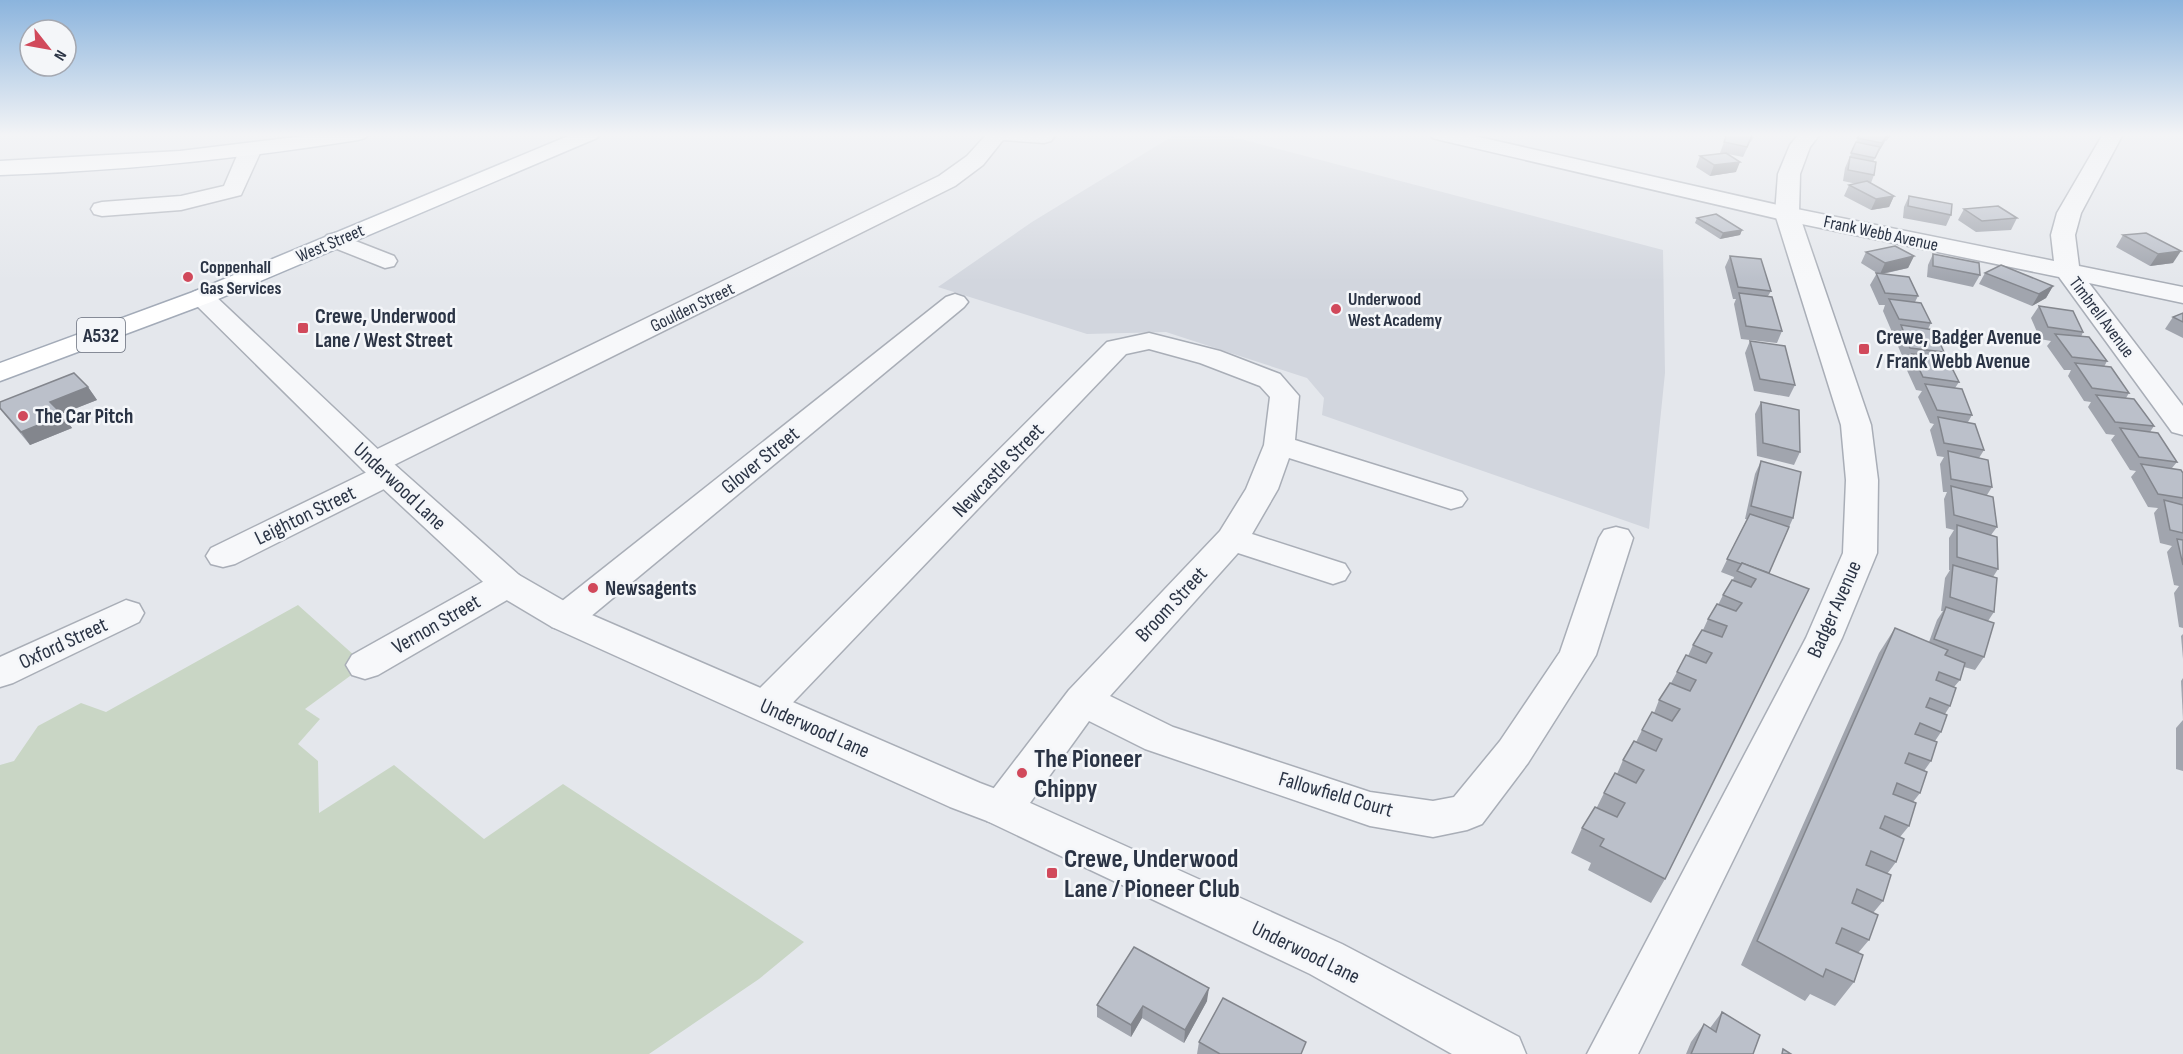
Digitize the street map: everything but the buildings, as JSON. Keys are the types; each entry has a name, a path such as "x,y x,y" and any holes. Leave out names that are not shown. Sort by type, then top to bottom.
{"main road":[{"name":"West Street","path":"0,373 202,297 472,183"}],"street":[{"path":"102,209 181,203 233,190 236,183"},
{"name":"Goulden Street","path":"380,469 945,183"},
{"name":"Frank Webb Avenue","path":"1669,183 1787,214 2183,295"},
{"name":"Badger Avenue","path":"1612,1054 1824,638 1860,553 1862,480 1856,425 1787,214 1789,183"},
{"name":"Timbrell Avenue","path":"2086,183 2069,213 2063,235 2067,271 2183,426"},
{"path":"335,240 385,261"},
{"name":"Underwood Lane","path":"202,297 380,469 507,584 565,618 964,795 1002,809 1326,959 1501,1054"},
{"name":"Glover Street","path":"565,618 954,302"},
{"name":"Newcastle Street","path":"766,706 1117,348 1149,341 1210,357 1270,380"},
{"name":"Broom Street","path":"1002,809 1083,700 1232,539 1262,489 1279,445 1285,396 1270,380"},
{"path":"1279,445 1451,499"},
{"name":"Leighton Street","path":"223,556 380,469"},
{"name":"Fallowfield Court","path":"1083,700 1159,738 1370,809 1433,819 1467,812 1514,752 1577,655 1616,538"},
{"path":"1232,539 1333,572"},
{"name":"Vernon Street","path":"365,665 507,584"},
{"name":"Oxford Street","path":"0,673 126,613"}],"shaded area":[{"name":"Underwood West Academy","path":"1096,183 1409,183 1663,250 1665,373 1649,529 1322,415 1324,398 1307,378 1166,332 1087,334 938,287 1032,222"}],"green space":[{"path":"298,605 365,665 305,709 320,719 298,744 318,761 319,813 394,765 484,839 563,784 804,942 759,979 649,1054 0,1054 0,765 14,761 38,726 81,703 106,712"}],"place":[{"name":"Coppenhall Gas Services","path":"188,277"},
{"name":"Underwood West Academy","path":"1336,309"},
{"name":"Crewe, Underwood Lane / West Street","path":"303,328"},
{"name":"Crewe, Badger Avenue / Frank Webb Avenue","path":"1864,349"},
{"name":"The Car Pitch","path":"23,416"},
{"name":"Newsagents","path":"593,588"},
{"name":"The Pioneer Chippy","path":"1022,773"},
{"name":"Crewe, Underwood Lane / Pioneer Club","path":"1052,873"}]}
